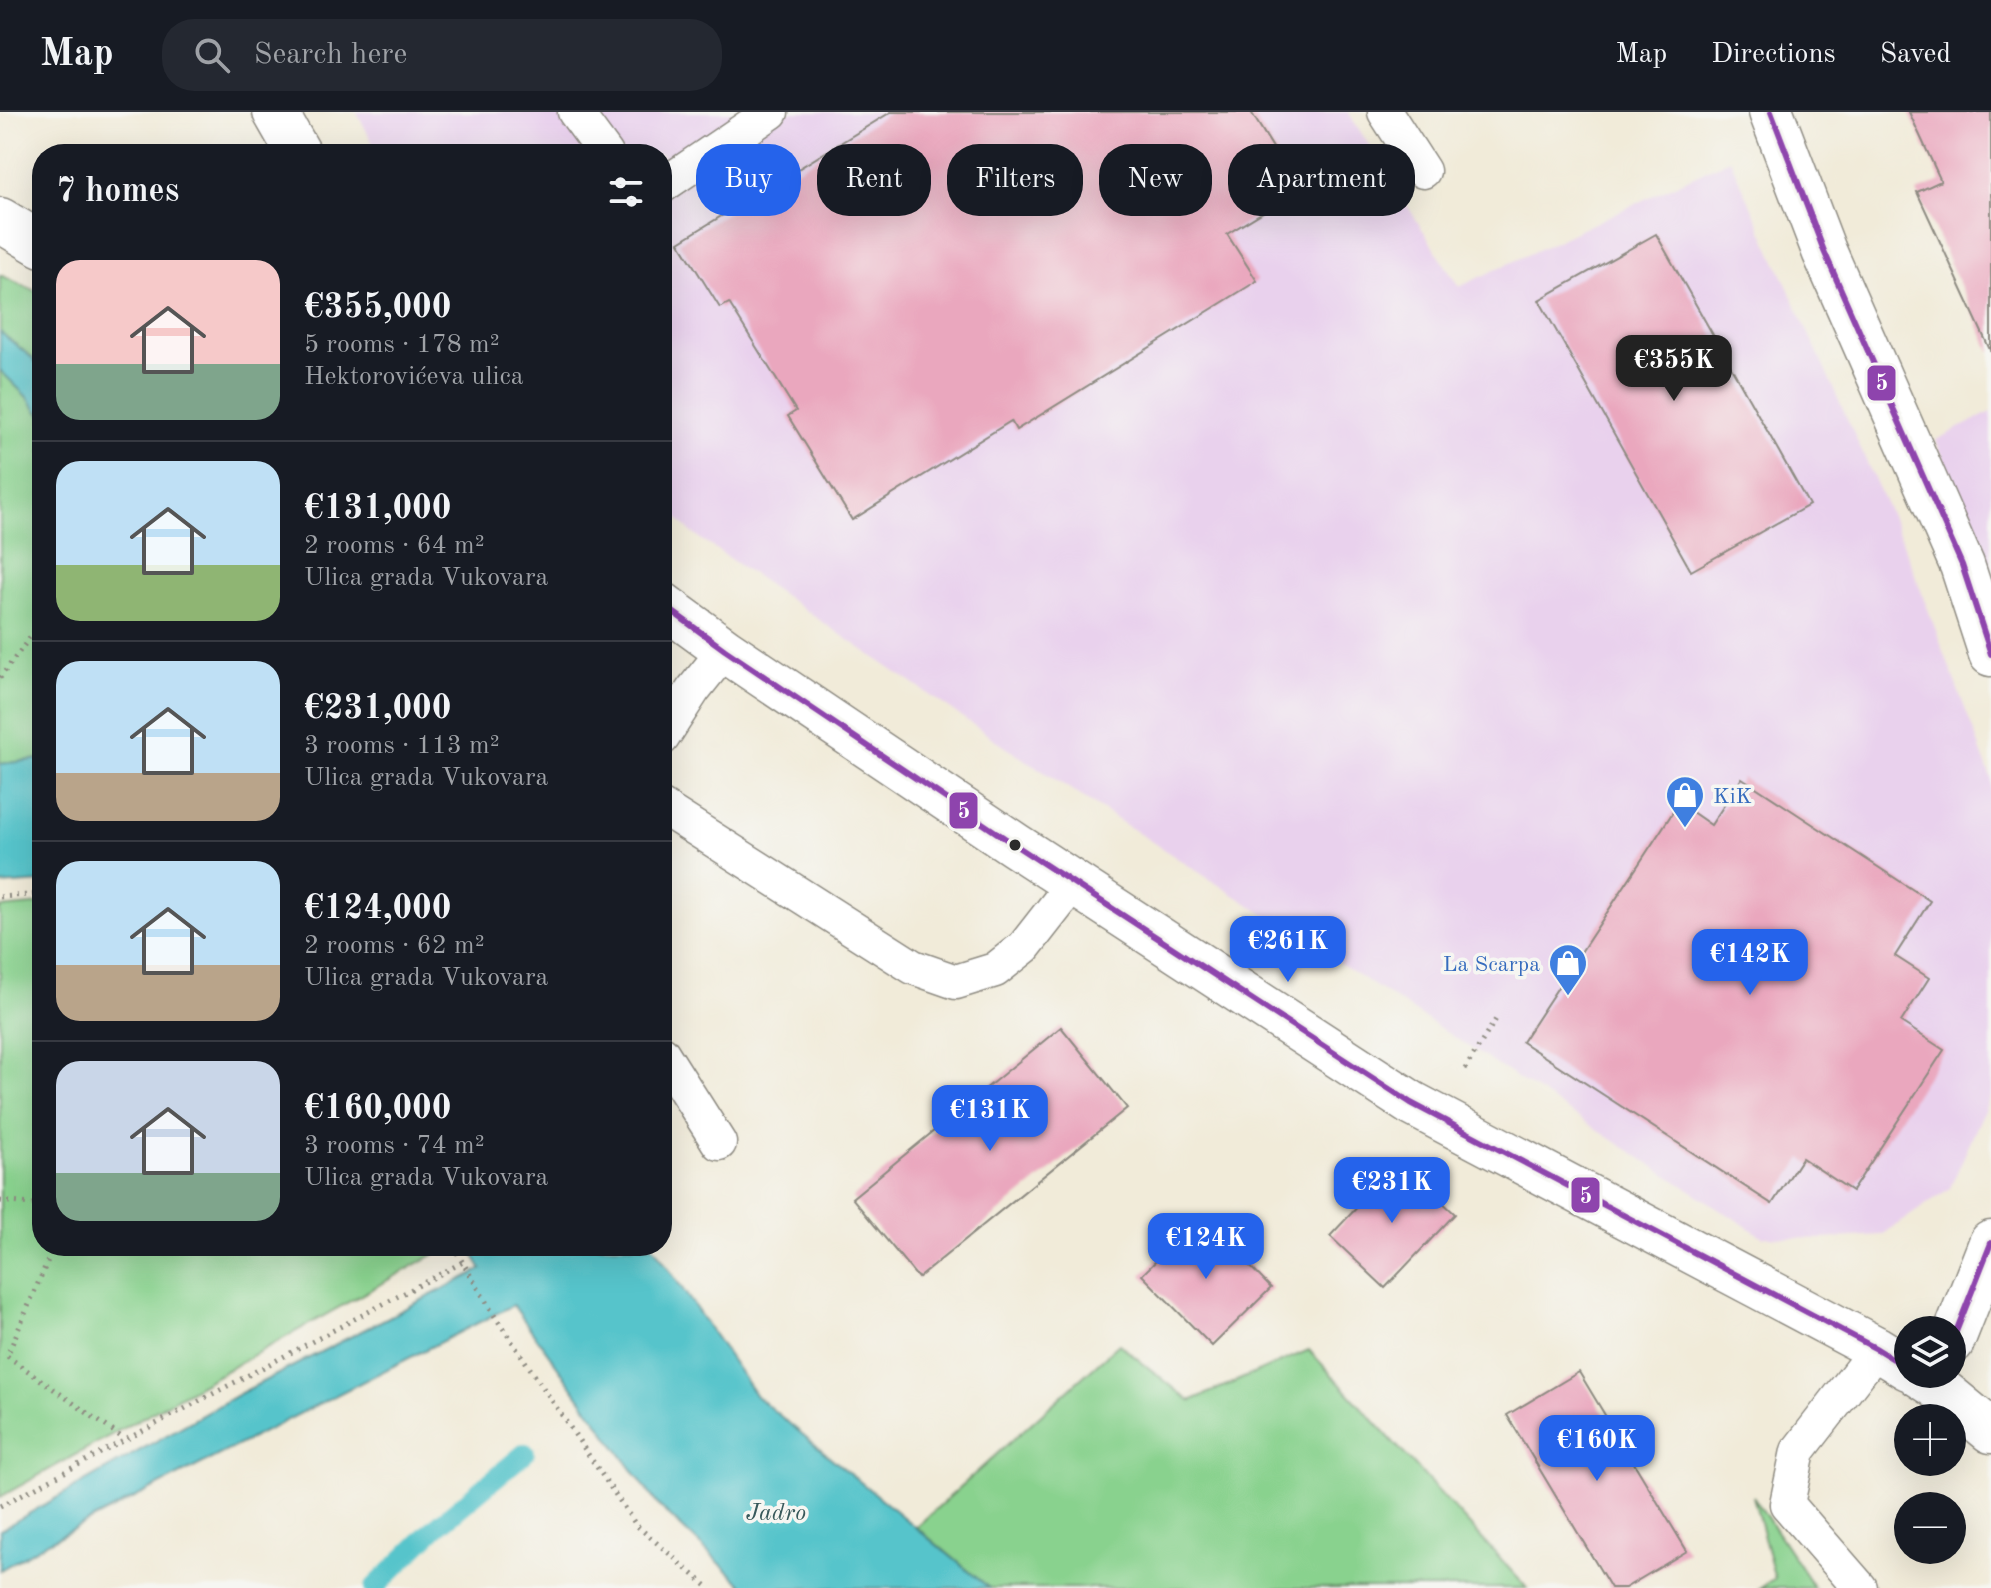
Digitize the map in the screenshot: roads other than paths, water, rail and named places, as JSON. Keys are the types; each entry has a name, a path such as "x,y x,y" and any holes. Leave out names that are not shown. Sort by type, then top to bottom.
{"street":[{"path":"275,112 293,144"},
{"path":"1771,112 1824,251 1962,565 1991,654"},
{"path":"0,220 32,239"},
{"path":"672,611 725,650 1221,981 1411,1103 1894,1359"},
{"path":"1962,1316 1991,1243"},
{"path":"1937,1388 1991,1431"}],"lane":[{"path":"575,112 599,144"},
{"path":"672,179 771,112"},
{"path":"1385,112 1423,171"},
{"path":"672,723 725,650"},
{"path":"672,813 913,967 956,982 995,970 1024,947 1074,883"},
{"path":"672,1069 719,1143"},
{"path":"1860,1588 1787,1504 1798,1451 1894,1385"}],"water":[{"path":"0,332 32,358 32,403 28,398 0,370"},
{"path":"32,760 32,883 0,885 0,764"},
{"name":"Jadro","path":"474,1256 660,1256 756,1396 989,1588 746,1588 658,1505 513,1305 48,1542 0,1570 0,1530 239,1394 482,1269"}],"waterway":[{"path":"374,1588 435,1528 525,1453"}],"place":[{"name":"KiK","path":"1685,829"},
{"name":"La Scarpa","path":"1568,997"}]}
